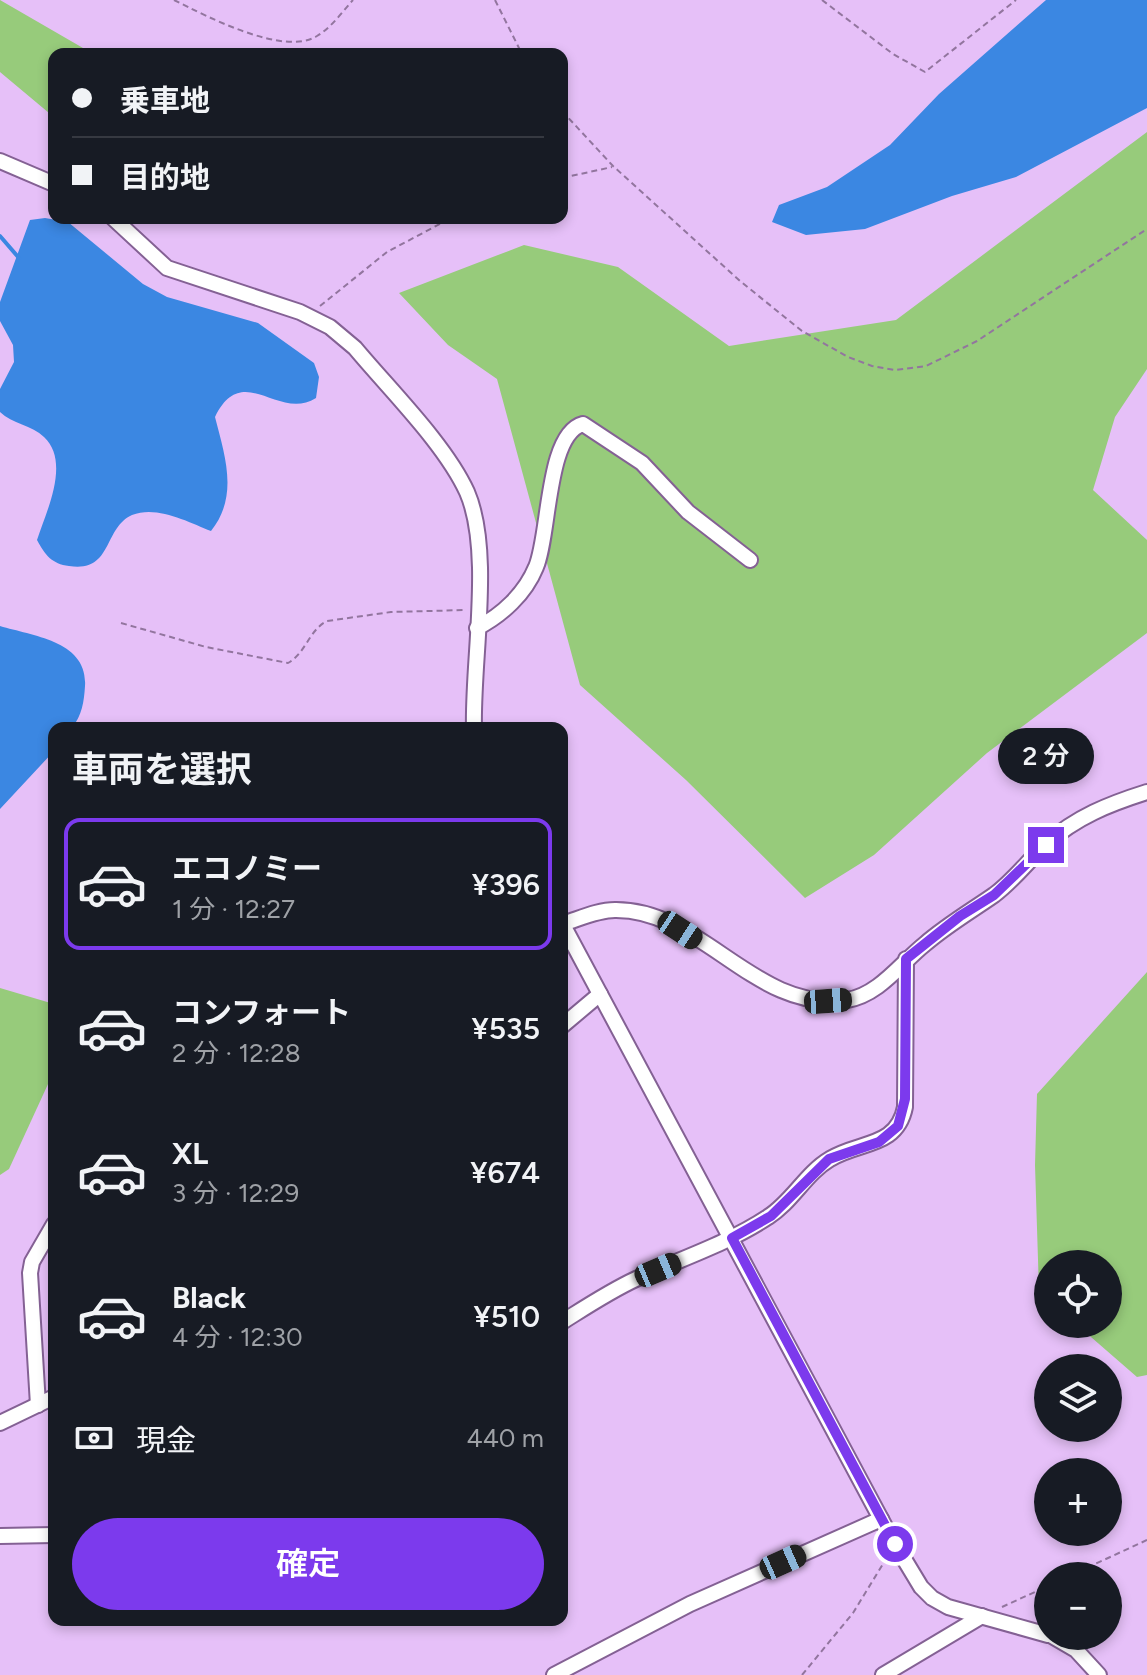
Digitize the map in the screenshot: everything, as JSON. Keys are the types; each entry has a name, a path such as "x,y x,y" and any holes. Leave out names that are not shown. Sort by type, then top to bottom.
{"street":[{"path":"0,161 48,181"},
{"path":"119,224 167,268 310,316 330,327 355,348 459,476 477,526 474,722"},
{"path":"477,628 499,617 530,580 547,533 559,453 570,431 583,424 642,463 688,512 750,560"},
{"path":"568,922 610,910 659,920 780,990 811,1001 848,1000 863,995 960,916 994,895 1074,822 1094,810 1147,792"},
{"path":"568,935 881,1519 926,1593 948,1607 1034,1631"},
{"path":"568,1318 633,1280 732,1238 771,1216 829,1159 879,1142 898,1126 905,1099 906,959"},
{"path":"568,1021 600,994"},
{"path":"38,1405 30,1267 48,1235"},
{"path":"0,1423 48,1400"},
{"path":"554,1675 690,1604 881,1519"},
{"path":"0,1536 48,1535"},
{"path":"883,1675 982,1616"},
{"path":"1076,1650 1099,1675"}],"path":[{"path":"174,0 238,28 290,42 316,37 353,0"},
{"path":"495,0 519,48"},
{"path":"822,0 893,54 925,72 1016,0"},
{"path":"568,117 613,166 740,281 802,331 848,357 895,370 926,366 977,341 1147,229"},
{"path":"568,177 613,166"},
{"path":"310,316 345,283 387,252 440,224"},
{"path":"121,623 206,647 288,663 298,657 318,625 327,621 391,612 477,610"},
{"path":"1099,1562 1147,1540"},
{"path":"802,1675 853,1613 895,1544"},
{"path":"982,1616 1034,1592"}],"green space":[{"path":"0,0 83,48 48,48 48,112 0,72"},
{"path":"1147,132 1147,369 1115,417 1093,490 1147,540 1147,633 987,753 874,855 805,898 686,780 580,685 497,379 448,345 399,293 524,245 618,267 729,346 896,320"},
{"path":"1147,972 1147,1375 1137,1377 1122,1364 1122,1354 1111,1354 1092,1338 1122,1338 1122,1250 1038,1250 1037,1094"},
{"path":"0,988 48,1002 48,1084 9,1169 0,1175"}],"water":[{"path":"1046,0 1147,0 1147,108 1016,177 952,196 865,229 806,235 772,222 779,205 827,187 890,145 939,94"},
{"path":"45,218 48,219 48,224 70,224 143,284 167,297 258,323 314,363 319,377 316,398 302,403 288,403 249,392 237,393 226,401 215,417 226,461 227,490 220,518 211,531 162,513 142,512 123,521 101,556 83,566 63,565 54,561 37,540 54,487 56,460 52,447 44,437 0,412 0,389 14,362 13,345 0,321 0,302 30,220"},
{"path":"0,626 42,638 68,650 78,659 84,671 85,686 82,708 75,722 48,722 48,757 0,809"}],"waterway":[{"path":"0,236 19,258"}],"route":[{"path":"895,1544 732,1238 771,1216 829,1159 879,1142 892,1134 905,1107 906,959 945,926 994,895 1046,845"}]}
